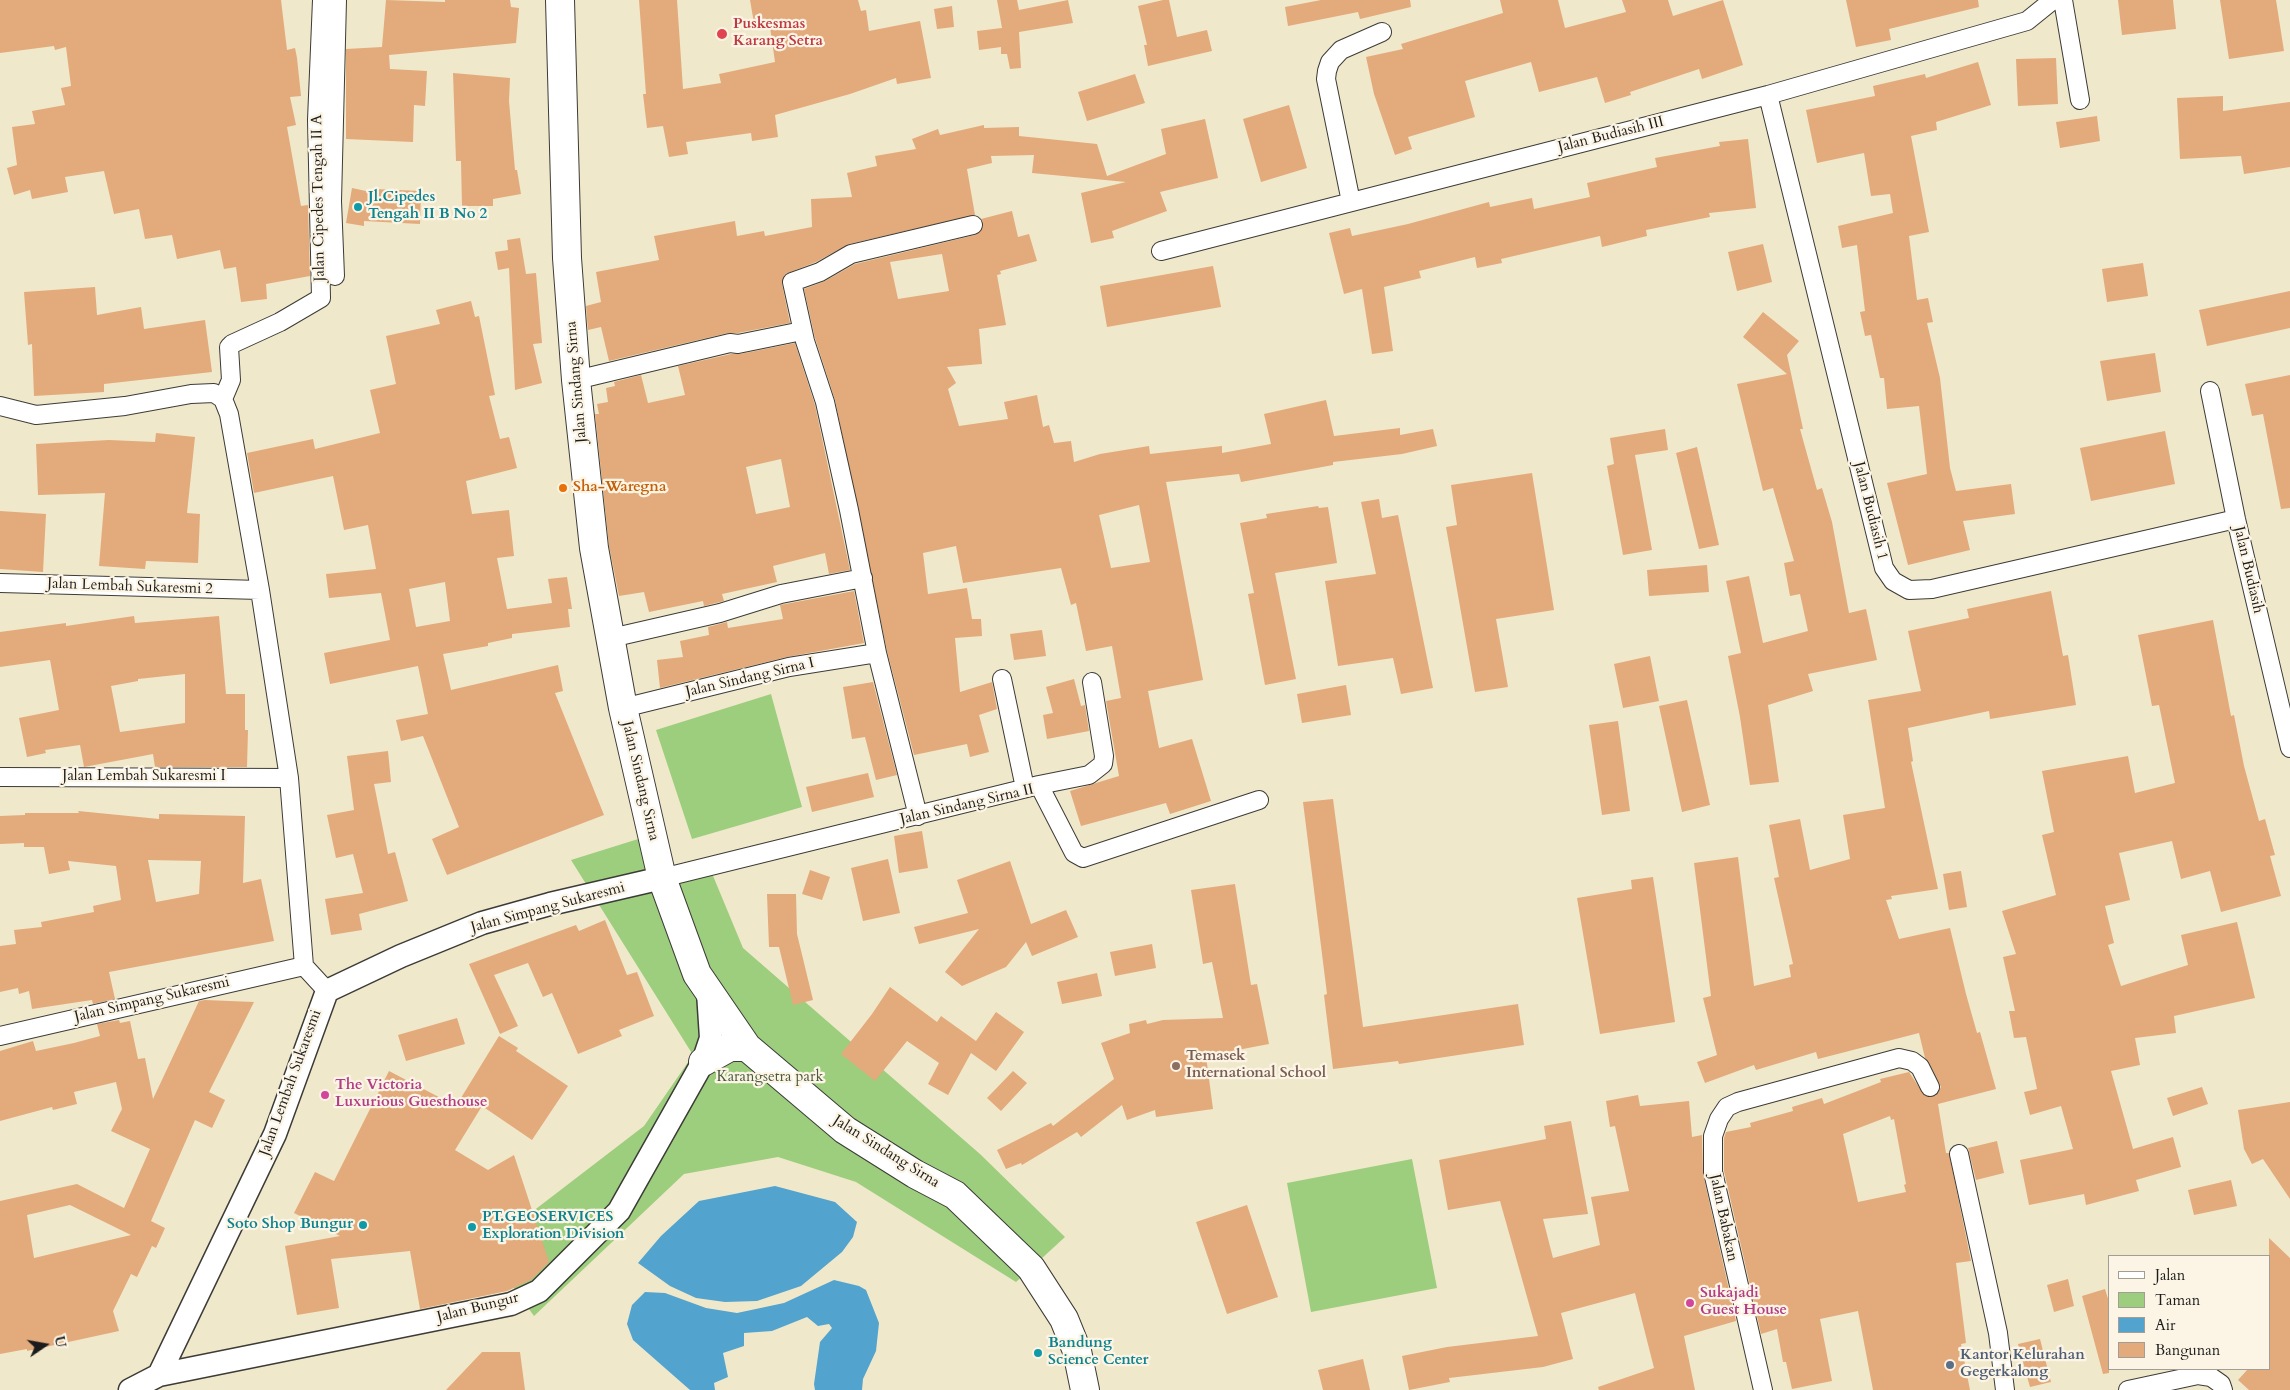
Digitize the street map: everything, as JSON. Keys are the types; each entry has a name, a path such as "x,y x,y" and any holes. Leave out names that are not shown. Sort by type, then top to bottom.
{"main road":[{"name":"Jalan Sindang Sirna","path":"560,0 567,258 576,380 594,548 623,708 662,878 697,974 748,1047 845,1130 915,1174 955,1195 1031,1268 1064,1319 1077,1351 1085,1390"},
{"path":"703,1062 730,1047 748,1047"}],"street":[{"name":"Jalan Cipedes Tengah II A","path":"223,399 231,380 229,347 235,342 280,322 320,300 326,282 317,120 322,0"},
{"path":"326,282 332,202 337,0"},
{"name":"Jalan Budiasih III","path":"1162,251 1768,95 2027,21 2053,0"},
{"path":"2062,0 2080,100"},
{"path":"1351,202 1326,79 1327,71 1330,62 1341,50 1382,32"},
{"name":"Jalan Budiasih 1","path":"1768,95 1884,568 1893,582 1909,590 1932,589 2236,519"},
{"path":"918,816 877,653 864,578 825,402 802,331 792,281 820,272 851,254 973,224"},
{"path":"576,380 730,343 738,344 802,331"},
{"name":"Jalan Budiasih","path":"2210,391 2236,519 2290,748"},
{"path":"0,406 36,415 125,406 191,394 214,393 223,399 229,414 260,590 289,778 304,966"},
{"path":"611,638 720,613 781,594 864,578"},
{"name":"Jalan Lembah Sukaresmi 2","path":"0,583 260,590"},
{"name":"Jalan Sindang Sirna I","path":"623,708 788,667 877,653"},
{"path":"1002,679 1032,787 1089,774 1103,764 1104,756 1092,682"},
{"name":"Jalan Lembah Sukaresmi I","path":"0,777 289,778"},
{"name":"Jalan Sindang Sirna II","path":"662,878 1032,787 1074,853 1083,858 1259,800"},
{"name":"Jalan Simpang Sukaresmi","path":"326,991 401,956 482,924 550,904 662,878"},
{"name":"Jalan Simpang Sukaresmi","path":"0,1036 304,966"},
{"name":"Jalan Lembah Sukaresmi","path":"159,1375 275,1134 326,991 304,966"},
{"name":"Jalan Bungur","path":"130,1390 159,1375 511,1304 540,1291 620,1211 703,1062 711,1038 708,992"},
{"name":"Jalan Babakan","path":"1763,1390 1713,1172 1713,1136 1719,1119 1727,1107 1738,1102 1899,1058 1912,1061 1920,1067 1930,1086"},
{"path":"1959,1154 1998,1333 2005,1390"},
{"path":"2128,1390 2198,1375 2211,1377 2220,1384 2223,1390"}],"green space":[{"path":"771,694 802,807 692,839 656,730"},
{"name":"Karangsetra park","path":"651,835 663,884 711,871 743,948 980,1154 1065,1237 1016,1282 856,1182 778,1157 684,1174 534,1316 485,1248 644,1126 693,1055 571,860"},
{"path":"1412,1159 1437,1288 1311,1312 1287,1183"}],"water":[{"path":"775,1186 835,1202 857,1222 853,1237 842,1252 801,1286 757,1301 725,1302 696,1298 670,1286 638,1263 661,1236 699,1201"},
{"path":"834,1280 859,1286 866,1290 879,1323 876,1351 863,1379 862,1390 815,1390 814,1384 820,1342 832,1328 829,1324 818,1326 807,1317 772,1331 744,1333 744,1346 723,1353 728,1377 714,1383 715,1390 690,1390 633,1340 627,1324 632,1305 645,1292 665,1293 706,1308 737,1313 784,1303"}],"building":[{"path":"0,0 281,0 287,50 295,48 301,96 290,97 296,125 287,127 301,206 308,205 310,276 266,284 267,299 241,302 236,267 224,269 220,250 177,259 172,235 145,239 139,209 114,214 104,171 65,177 68,192 32,199 30,190 14,195 7,168 17,165 12,127 35,124 32,111 65,105 61,88 71,86 66,47 55,50 54,46 0,53"},
{"path":"386,0 445,2 445,0 510,0 511,7 519,8 516,43 389,55 390,69 427,71 425,106 414,105 413,142 346,139 346,49 382,47"},
{"path":"639,0 677,0 683,89 721,83 719,74 775,62 769,20 754,23 750,0 858,0 861,11 866,10 869,31 920,21 931,78 897,84 896,78 850,94 775,115 778,137 752,141 751,133 686,142 688,154 669,157 663,126 647,128 643,94 646,94"},
{"path":"997,0 1017,0 1019,10 1068,0 1073,23 1019,32 1021,68 1010,69 1007,54 1001,54 1001,47 979,50 977,31 1002,28"},
{"path":"1169,0 1177,37 1207,30 1212,51 1148,66 1144,45 1147,45 1138,6"},
{"path":"1321,0 1410,0 1411,7 1360,19 1358,12 1288,26 1285,7"},
{"path":"1500,0 1558,0 1565,28 1626,12 1622,0 1668,0 1673,16 1723,0 1743,65 1702,79 1699,69 1630,92 1631,95 1605,103 1597,77 1539,92 1531,62 1465,81 1475,117 1408,137 1412,149 1395,155 1374,94 1366,57 1403,49 1401,44 1503,13"},
{"path":"1846,0 1978,0 1979,7 1889,29 1891,40 1856,47"},
{"path":"2118,0 2173,0 2176,29 2122,35"},
{"path":"2220,0 2276,0 2284,51 2229,59"},
{"path":"952,6 954,27 937,29 934,9"},
{"path":"2056,58 2058,104 2018,106 2016,59"},
{"path":"1978,62 1991,105 1936,122 1937,130 1911,136 1929,232 1909,236 1917,300 1928,298 1933,322 1927,323 1940,378 1950,468 1956,491 2011,484 2015,514 1963,521 1970,550 1908,565 1887,483 1927,474 1919,406 1887,409 1884,378 1880,378 1871,335 1865,336 1860,312 1865,311 1857,245 1842,248 1838,226 1893,213 1890,194 1871,196 1864,153 1817,163 1806,110 1875,96 1873,86 1925,74 1926,78"},
{"path":"453,73 510,78 509,101 515,170 517,170 521,194 493,199 493,206 462,206 461,161 456,161"},
{"path":"1135,74 1145,103 1087,121 1078,92"},
{"path":"2223,96 2223,111 2290,102 2290,167 2244,174 2241,156 2180,159 2177,98"},
{"path":"1289,105 1307,168 1261,182 1243,119"},
{"path":"2097,116 2100,141 2060,148 2056,122"},
{"path":"1205,119 1218,178 1160,192 1167,211 1112,231 1114,238 1091,243 1081,193 1126,182 1032,173 1034,155 991,156 992,163 967,169 975,215 849,244 816,262 785,274 782,284 790,323 738,333 728,333 609,361 601,327 588,330 586,306 601,302 596,272 659,260 654,236 735,221 737,236 764,231 765,236 812,227 811,199 852,197 847,173 877,166 875,156 916,149 912,139 938,129 940,135 984,125 984,128 1019,127 1019,136 1097,144 1107,176 1166,154 1161,129"},
{"path":"1748,139 1756,208 1709,213 1710,217 1646,230 1647,236 1602,247 1600,236 1501,259 1502,263 1477,268 1475,257 1419,271 1421,278 1384,287 1393,351 1372,354 1362,289 1344,294 1329,233 1350,228 1352,236 1408,224 1489,202 1490,207 1532,198 1534,209 1590,197 1587,183 1657,167 1655,158 1720,146 1719,142"},
{"path":"352,188 375,193 375,189 421,191 420,224 364,221 364,226 346,223"},
{"path":"1012,211 1018,237 1029,234 1037,261 1000,271 1001,274 997,275 1006,325 979,329 982,364 947,367 956,383 948,389 959,426 1008,419 1004,402 1037,395 1043,427 1049,425 1054,443 1071,441 1074,462 1100,454 1149,446 1150,454 1222,446 1222,453 1271,444 1264,414 1326,400 1334,436 1400,428 1400,435 1433,429 1437,446 1402,454 1333,462 1333,465 1241,482 1239,474 1166,482 1203,680 1148,691 1159,748 1192,739 1211,801 1170,814 1166,803 1081,826 1070,791 1119,776 1106,701 1121,698 1112,646 1086,651 1076,603 1071,605 1061,568 963,583 956,546 923,553 928,594 967,588 972,619 981,619 982,636 955,638 960,692 992,682 997,709 979,715 989,752 970,757 967,744 914,755 887,651 835,400 815,338 804,289 825,281 855,264 975,235 983,228 981,219","holes":["942,254 949,291 898,299 890,262","1139,505 1150,562 1111,568 1099,515"]},
{"path":"520,238 526,274 536,273 542,343 533,344 542,383 515,390 509,268 498,270 495,252 508,250 507,240"},
{"path":"1763,244 1772,282 1737,291 1728,252"},
{"path":"2143,263 2148,296 2107,302 2102,269"},
{"path":"1213,266 1221,307 1107,327 1100,286"},
{"path":"95,287 97,315 141,307 144,329 205,320 212,372 104,384 104,392 34,396 32,344 28,345 24,292"},
{"path":"2290,291 2290,328 2207,346 2199,310"},
{"path":"471,301 475,317 479,316 495,395 489,396 500,439 509,437 517,468 466,481 472,514 509,510 514,556 497,558 507,609 552,603 548,579 567,577 572,609 568,609 570,627 512,634 512,638 488,643 488,646 443,654 451,690 558,665 563,691 555,693 604,815 447,875 432,839 459,827 423,736 401,741 396,720 428,714 418,666 330,684 324,653 390,640 381,593 329,598 326,574 376,569 368,525 344,530 333,476 254,493 247,453 313,439 315,449 380,433 370,390 396,384 386,336 440,324 436,310","holes":["445,582 450,621 416,627 409,589"]},
{"path":"1763,312 1799,341 1787,355 1803,429 1800,429 1817,490 1822,488 1832,522 1849,613 1866,609 1877,660 1808,674 1813,691 1768,705 1779,782 1750,785 1740,717 1728,656 1741,653 1726,581 1749,576 1763,643 1808,631 1800,594 1790,596 1784,563 1794,561 1773,488 1763,491 1737,384 1787,374 1743,337"},
{"path":"795,343 815,405 850,570 829,574 825,553 773,566 777,582 722,594 724,601 704,606 703,601 649,612 644,592 619,596 609,546 595,414 599,414 597,404 608,402 606,388 615,386 614,382 641,375 648,403 685,395 678,366 731,354 740,354","holes":["781,459 790,507 756,514 746,467"]},
{"path":"2155,353 2161,392 2107,401 2100,361"},
{"path":"2290,375 2290,508 2281,509 2263,414 2252,416 2245,384"},
{"path":"1665,429 1668,450 1635,455 1652,550 1623,555 1607,466 1614,464 1610,438"},
{"path":"2165,431 2175,484 2091,501 2080,448"},
{"path":"156,433 195,437 187,513 200,514 198,563 146,561 145,569 99,566 105,493 38,495 36,444 109,440 155,442"},
{"path":"1697,447 1719,545 1699,549 1676,453"},
{"path":"1532,473 1554,610 1496,619 1508,687 1475,692 1446,527 1457,525 1451,485"},
{"path":"1379,499 1382,518 1398,515 1433,688 1401,694 1393,658 1338,666 1325,581 1376,574 1361,502"},
{"path":"1318,506 1319,508 1328,507 1337,563 1275,573 1296,679 1265,685 1248,594 1254,593 1240,523 1267,518 1266,514"},
{"path":"0,511 46,514 43,572 0,569"},
{"path":"1707,565 1709,592 1649,596 1647,570"},
{"path":"854,591 864,643 787,657 660,688 657,660 683,657 680,641 709,635 708,627 727,622 728,628 783,619 780,605"},
{"path":"2051,591 2063,656 2068,655 2076,705 1990,719 1989,711 1908,728 1913,761 1911,762 1938,889 1891,896 1892,899 1886,900 1899,939 1950,928 1977,1033 1980,1032 1996,1089 1938,1104 1946,1153 1949,1153 1971,1261 1956,1263 1966,1343 1961,1344 1970,1390 1873,1390 1858,1311 1820,1319 1832,1381 1792,1389 1786,1362 1783,1362 1777,1329 1761,1334 1724,1171 1724,1138 1726,1132 1751,1127 1750,1123 1793,1111 1792,1107 1822,1098 1824,1104 1881,1082 1880,1079 1909,1072 1925,1096 1935,1096 1941,1087 1925,1058 1919,1033 1818,1059 1816,1052 1756,1070 1754,1065 1705,1083 1697,1062 1717,1055 1703,998 1711,996 1694,863 1738,857 1754,986 1791,977 1789,965 1793,964 1774,878 1779,877 1769,825 1800,819 1810,870 1850,859 1843,815 1885,808 1868,700 1921,691 1908,631 1969,618 1967,609","holes":["1890,1116 1891,1120 1894,1119 1906,1192 1858,1202 1843,1134"]},
{"path":"134,616 135,623 219,616 226,694 245,694 245,730 248,730 247,767 155,767 153,754 84,767 80,745 45,750 46,753 27,757 19,718 59,710 50,660 0,667 0,632 66,623 66,626","holes":["185,674 185,723 120,732 111,686 138,681 138,679"]},
{"path":"2213,620 2231,716 2234,715 2244,766 2259,821 2265,819 2275,855 2270,856 2281,896 2221,912 2210,871 2181,879 2172,841 2119,853 2130,900 2105,906 2114,943 2108,945 2121,986 2188,965 2181,935 2237,922 2255,998 2174,1016 2176,1033 2135,1038 2140,1065 2111,1071 2133,1149 2173,1137 2181,1167 2136,1180 2139,1191 2086,1205 2084,1194 2029,1205 2020,1160 2073,1149 2061,1106 2030,1115 2024,1092 2037,1089 2026,1037 2014,1038 2009,1011 2015,1011 2003,957 2016,954 2002,911 2056,895 2042,835 2054,832 2042,771 2128,756 2135,793 2175,783 2159,705 2152,706 2138,635"},
{"path":"1042,630 1046,656 1014,660 1010,634"},
{"path":"1650,656 1659,701 1623,708 1614,664"},
{"path":"1074,679 1081,706 1085,705 1089,731 1047,739 1043,715 1053,713 1046,687"},
{"path":"873,682 897,775 876,780 865,737 852,739 843,687"},
{"path":"1346,685 1351,715 1302,723 1297,694"},
{"path":"1687,700 1710,805 1682,812 1659,706"},
{"path":"1618,721 1630,811 1602,815 1589,725"},
{"path":"388,751 391,782 374,784 388,854 395,852 408,901 359,914 362,930 331,935 325,899 363,893 353,854 336,858 327,815 354,810 347,756"},
{"path":"868,773 874,797 812,812 806,787"},
{"path":"1333,799 1363,1027 1518,1004 1524,1045 1399,1064 1398,1061 1333,1069 1324,995 1327,994 1303,802"},
{"path":"78,811 159,819 159,814 245,816 243,883 261,879 274,941 109,972 115,999 93,1004 92,1000 32,1009 29,991 19,994 18,988 0,992 0,946 16,944 14,930 42,927 41,922 94,912 93,906 121,900 116,866 68,861 70,870 49,874 44,847 24,847 24,843 0,844 0,816 25,815 25,813 79,813","holes":["148,860 201,861 199,894 156,902"]},
{"path":"922,831 928,868 899,873 894,836"},
{"path":"888,859 900,913 863,921 851,868"},
{"path":"1010,861 1031,924 1066,910 1078,937 1032,956 1026,942 1006,967 962,986 945,972 979,929 919,944 914,927 968,913 957,880"},
{"path":"810,870 830,877 822,900 802,894"},
{"path":"1961,871 1967,907 1949,910 1943,874"},
{"path":"1653,877 1675,1022 1600,1034 1577,898 1632,889 1631,880"},
{"path":"1235,884 1251,985 1257,984 1269,1044 1206,1056 1213,1109 1156,1117 1155,1110 1127,1120 1122,1105 1081,1137 1077,1132 1022,1165 1021,1163 1006,1169 997,1150 1051,1123 1053,1126 1114,1079 1101,1043 1130,1033 1129,1024 1146,1020 1147,1024 1163,1020 1223,1018 1212,962 1203,964 1191,890"},
{"path":"767,894 796,894 797,934 813,1000 793,1005 779,947 769,947"},
{"path":"605,920 627,975 637,972 654,1016 619,1030 622,1036 578,1054 552,993 543,997 528,963 494,975 518,1026 500,1034 469,964 576,925 579,931"},
{"path":"1152,944 1156,968 1115,976 1110,952"},
{"path":"1097,973 1102,996 1062,1004 1057,982"},
{"path":"890,987 937,1022 941,1016 976,1041 996,1012 1024,1032 996,1071 971,1053 948,1095 928,1084 939,1063 907,1041 875,1081 841,1054"},
{"path":"199,1001 254,1002 209,1092 225,1100 212,1128 195,1120 151,1221 165,1228 156,1248 152,1246 137,1277 131,1274 113,1311 119,1331 27,1351 27,1349 0,1354 0,1201 77,1184 124,1208 150,1149 111,1131 122,1109 116,1082 74,1092 77,1104 53,1110 52,1107 0,1121 0,1051 33,1041 36,1051 74,1043 100,1036 97,1024 119,1020 120,1023 130,1021 138,1059 145,1058 153,1099","holes":["70,1205 131,1235 34,1258 27,1215"]},
{"path":"457,1018 465,1044 406,1061 398,1035"},
{"path":"499,1036 518,1048 516,1051 568,1086 532,1140 482,1106 455,1150 488,1170 514,1155 549,1262 531,1280 507,1291 420,1309 410,1251 331,1259 339,1308 297,1315 285,1246 340,1236 294,1213 315,1172 334,1181 389,1071 456,1106"},
{"path":"1013,1071 1027,1083 1001,1111 987,1098"},
{"path":"2202,1087 2208,1104 2173,1116 2167,1098"},
{"path":"1638,1095 1640,1106 1689,1101 1692,1137 1702,1135 1703,1174 1736,1321 1684,1336 1695,1390 1599,1390 1598,1387 1654,1368 1635,1293 1561,1313 1573,1359 1543,1367 1449,1378 1450,1382 1409,1390 1402,1356 1447,1347 1538,1336 1500,1201 1448,1210 1439,1160 1546,1139 1544,1126 1571,1121 1588,1214 1543,1219 1553,1258 1600,1245 1591,1197 1629,1191 1615,1126 1610,1127 1606,1101"},
{"path":"2290,1102 2290,1199 2263,1159 2252,1164 2244,1149 2238,1110"},
{"path":"1997,1141 2004,1173 1976,1180 1968,1148"},
{"path":"2231,1180 2237,1206 2194,1215 2188,1190"},
{"path":"1247,1205 1278,1297 1227,1314 1196,1222"},
{"path":"2269,1238 2290,1258 2290,1390 2249,1390 2238,1380 2247,1370 2270,1370"},
{"path":"2068,1279 2074,1306 2054,1312 2047,1285"},
{"path":"2105,1289 2108,1299 2109,1373 2103,1374 2082,1296"},
{"path":"2040,1339 2051,1382 2030,1387 2018,1344"},
{"path":"482,1352 520,1352 525,1390 446,1390"},
{"path":"1363,1359 1370,1390 1323,1390 1318,1370"}],"place":[{"name":"Puskesmas Karang Setra","path":"722,34"},
{"name":"Jl.Cipedes Tengah II B No 2","path":"358,207"},
{"name":"Sha-Waregna","path":"563,488"},
{"name":"Temasek International School","path":"1176,1066"},
{"name":"The Victoria Luxurious Guesthouse","path":"325,1095"},
{"name":"Soto Shop Bungur","path":"363,1225"},
{"name":"PT.GEOSERVICES Exploration Division","path":"472,1227"},
{"name":"Sukajadi Guest House","path":"1690,1303"},
{"name":"Bandung Science Center","path":"1038,1353"},
{"name":"Kantor Kelurahan Gegerkalong","path":"1950,1365"}]}
